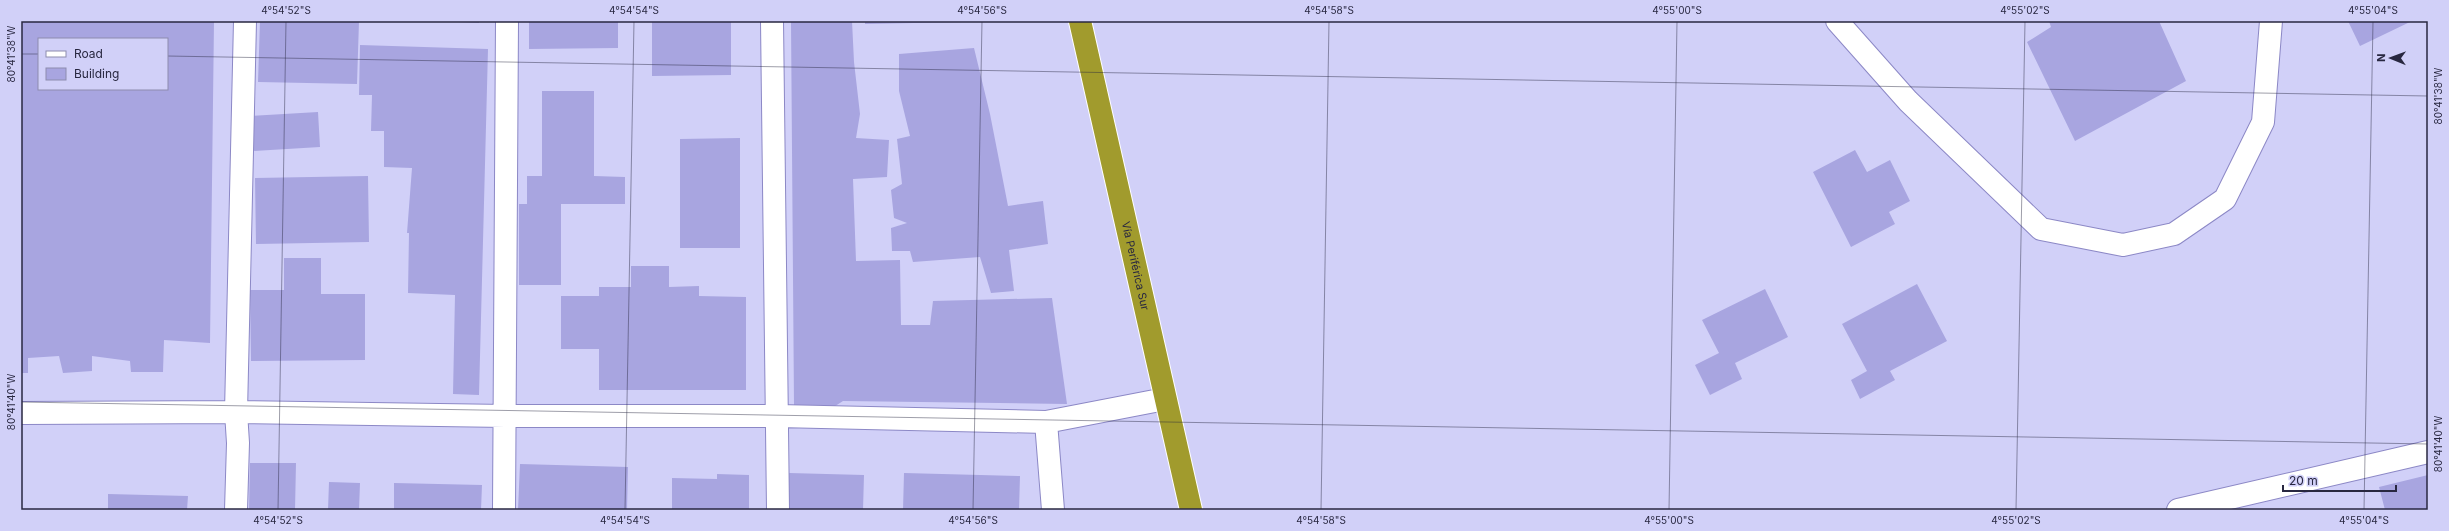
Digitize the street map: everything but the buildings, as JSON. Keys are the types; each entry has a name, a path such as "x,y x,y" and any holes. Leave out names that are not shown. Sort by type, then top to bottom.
{"highway":[{"name":"Vía Periférica Sur","path":"1080,21 1191,510"}],"street":[{"path":"236,510 238,444 236,412 245,21"},
{"path":"504,510 506,416 507,21"},
{"path":"772,21 778,510"},
{"path":"1837,21 1908,101 2041,230 2123,245 2174,234 2224,199 2263,122 2271,21"},
{"path":"21,413 236,412 506,416 778,416 1046,422 1165,399"},
{"path":"1046,422 1053,510"},
{"path":"2178,510 2428,452"}]}
